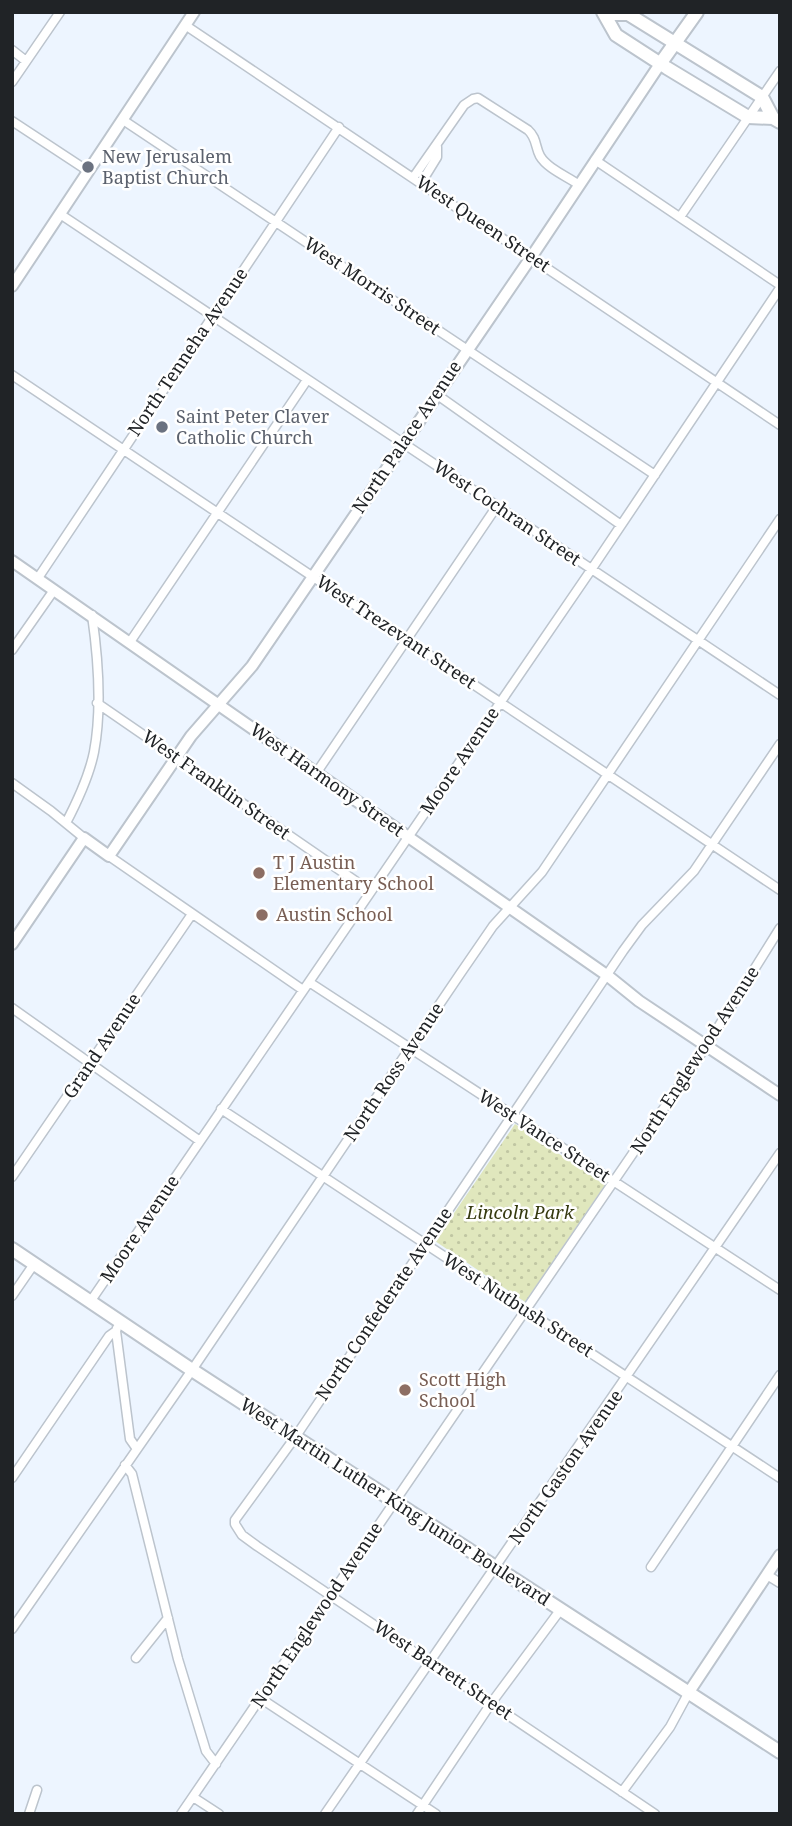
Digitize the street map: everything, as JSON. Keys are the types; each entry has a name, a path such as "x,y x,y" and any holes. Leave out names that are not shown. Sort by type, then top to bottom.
{"main road":[{"name":"North Palace Avenue","path":"660,64 696,12"},
{"path":"604,13 628,14 762,97 777,120"},
{"path":"604,13 616,35 660,64 748,117 777,120"},
{"name":"West Martin Luther King Junior Boulevard","path":"12,1249 90,1302 118,1327 296,1436 780,1752"}],"street":[{"path":"12,82 60,12"},
{"path":"12,286 194,12"},
{"name":"West Queen Street","path":"185,25 780,425"},
{"path":"12,50 26,61"},
{"name":"North Palace Avenue","path":"109,856 208,713 252,666 660,64"},
{"path":"680,217 780,71"},
{"path":"417,180 430,152 437,146 464,105 478,98 528,130 534,136 538,152 545,163 578,184"},
{"name":"West Morris Street","path":"123,120 655,475"},
{"path":"12,121 88,172"},
{"name":"North Tenneha Avenue","path":"38,578 339,127"},
{"path":"595,160 780,286"},
{"name":"West Cochran Street","path":"60,214 780,695"},
{"name":"Moore Avenue","path":"90,1302 591,570 780,286"},
{"name":"West Trezevant Street","path":"12,375 780,890"},
{"path":"130,642 307,380"},
{"path":"436,394 621,525"},
{"path":"317,772 497,506"},
{"name":"North Ross Avenue","path":"12,1629 192,1370 493,926 542,872 780,519"},
{"name":"West Harmony Street","path":"12,561 317,772 639,1001 780,1094"},
{"path":"12,650 54,590"},
{"path":"66,823 80,796 94,754 97,735 96,643 92,615"},
{"name":"West Franklin Street","path":"97,703 370,891"},
{"name":"North Confederate Avenue","path":"234,1524 642,925 694,871 780,744"},
{"path":"12,783 72,830 303,990"},
{"path":"12,944 84,838"},
{"name":"Grand Avenue","path":"12,1177 192,914"},
{"name":"North Englewood Avenue","path":"181,1814 614,1182 780,928"},
{"name":"West Vance Street","path":"309,982 780,1290"},
{"path":"12,1008 200,1141"},
{"name":"West Nutbush Street","path":"221,1109 780,1478"},
{"name":"North Gaston Avenue","path":"325,1814 780,1153"},
{"path":"12,1296 34,1264"},
{"path":"118,1327 130,1439 136,1449"},
{"path":"12,1478 109,1336 118,1327"},
{"path":"651,1567 780,1375"},
{"path":"125,1465 132,1474 178,1659 206,1751 216,1763"},
{"name":"West Barrett Street","path":"234,1524 242,1535 329,1595 655,1814"},
{"path":"622,1792 670,1727 689,1692 780,1555"},
{"path":"767,1575 780,1583"},
{"path":"417,1814 492,1702 561,1609"},
{"path":"136,1658 169,1618"},
{"path":"260,1698 436,1814"},
{"path":"29,1814 37,1790"},
{"path":"193,1797 219,1814"}],"green space":[{"name":"Lincoln Park","path":"515,1124 605,1185 525,1302 435,1241"}],"place":[{"name":"New Jerusalem Baptist Church","path":"88,167"},
{"name":"Saint Peter Claver Catholic Church","path":"162,427"},
{"name":"T J Austin Elementary School","path":"259,873"},
{"name":"Austin School","path":"262,915"},
{"name":"Scott High School","path":"405,1390"}]}
